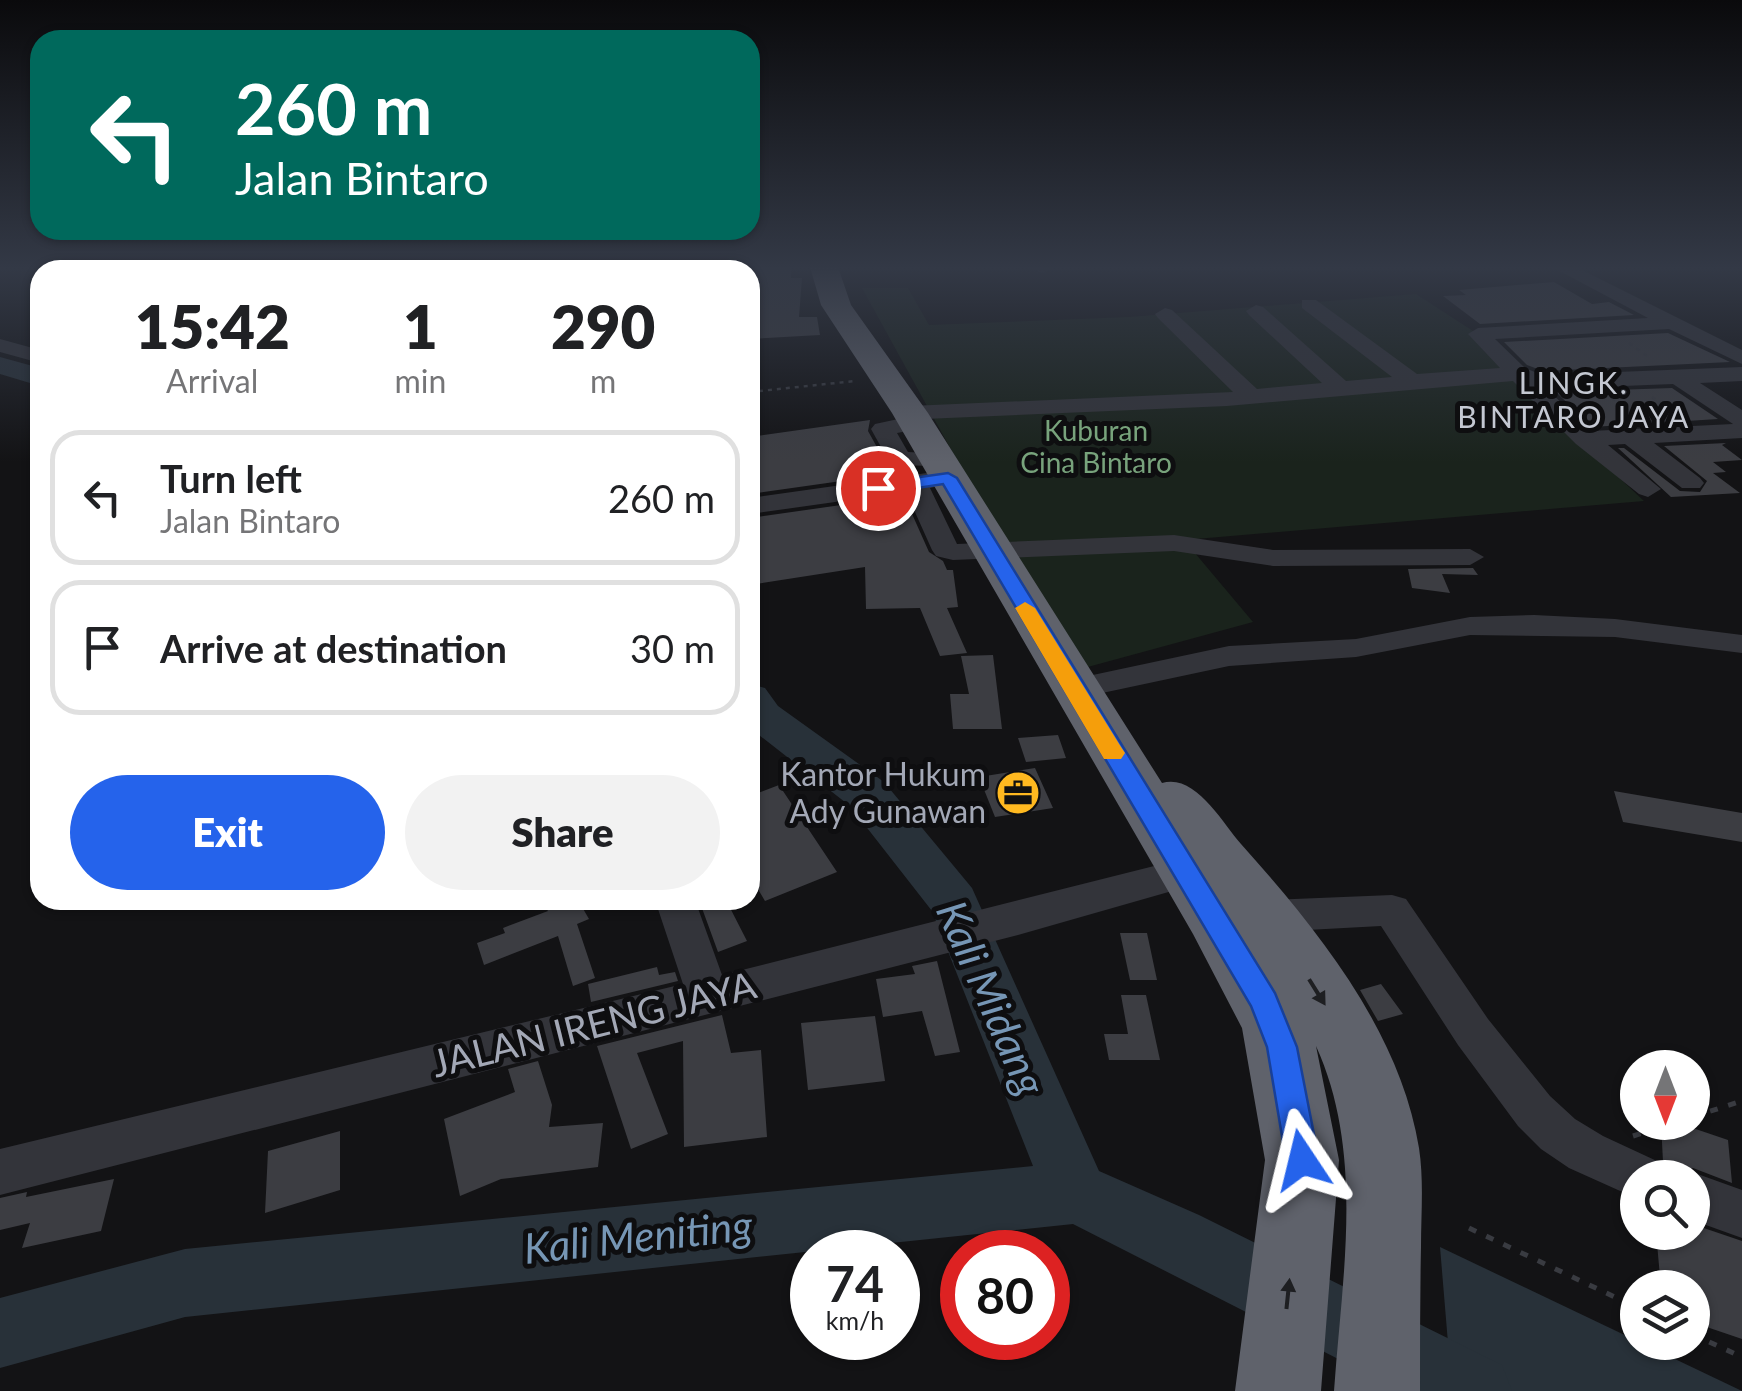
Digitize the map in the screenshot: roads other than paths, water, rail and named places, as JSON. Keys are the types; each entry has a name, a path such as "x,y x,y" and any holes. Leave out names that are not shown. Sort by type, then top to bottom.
{"highway":[{"path":"854,332 912,418 932,473 990,550 1274,1024 1282,1047 1302,1160 1278,1391"},
{"path":"1086,709 1152,778 1268,916 1356,1060 1381,1141 1385,1184 1377,1391"}],"street":[{"path":"1184,332 1252,398"},
{"path":"1279,332 1339,386"},
{"path":"1346,332 1411,380"},
{"path":"1516,332 1478,334 1585,439 1648,489"},
{"path":"1688,332 1742,358"},
{"path":"0,345 30,354"},
{"path":"912,418 1252,398 1339,386 1516,374 1538,382 1742,374"},
{"path":"1678,378 1742,420"},
{"path":"1585,439 1742,430"},
{"path":"1631,436 1690,483"},
{"path":"760,504 932,473"},
{"path":"990,550 1174,543 1272,558 1470,558"},
{"path":"1086,709 1211,659 1356,648 1470,626 1615,628 1742,644"},
{"name":"JALAN IRENG JAYA","path":"0,1172 1186,874"},
{"path":"678,910 708,996"},
{"path":"1268,916 1392,910 1473,1032 1534,1111 1558,1134 1620,1168"},
{"path":"1710,1202 1742,1214"}],"waterway":[{"name":"Kali Midang","path":"0,365 30,374"},
{"name":"Kali Midang","path":"760,712 867,794 954,902 1076,1193"},
{"name":"Kali Meniting","path":"0,1333 185,1283 1076,1193"},
{"name":"Kali Meniting","path":"1076,1193 1176,1238 1476,1391"}],"place":[{"name":"Kantor Hukum Ady Gunawan","path":"1018,793"}],"district":[{"name":"LINGK. BINTARO JAYA","path":"1574,401"}],"park label":[{"name":"Kuburan Cina Bintaro","path":"1096,447"}]}
